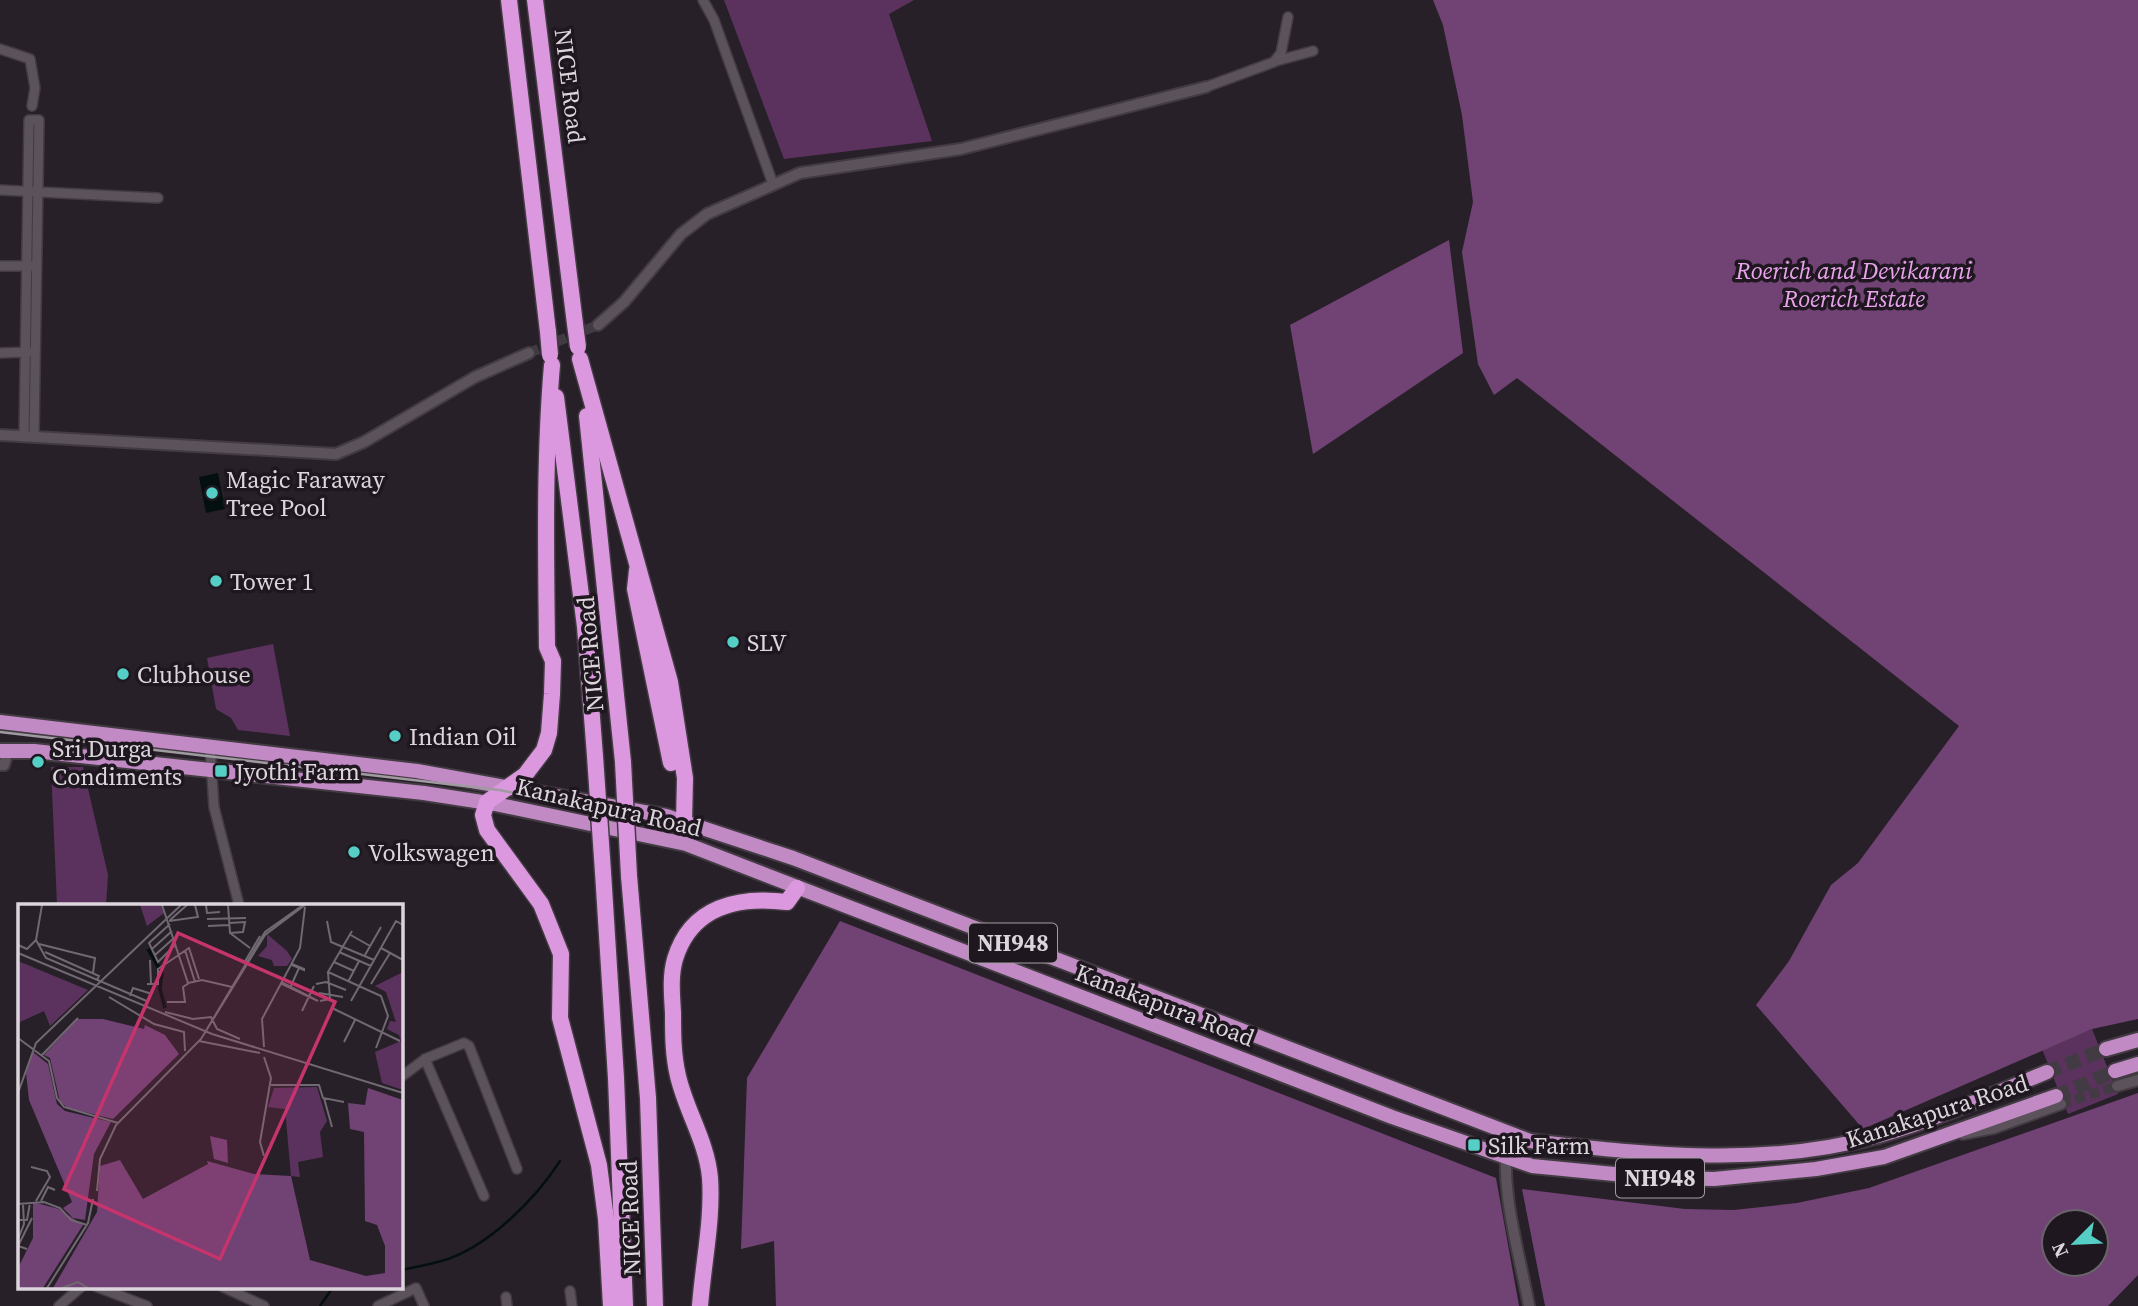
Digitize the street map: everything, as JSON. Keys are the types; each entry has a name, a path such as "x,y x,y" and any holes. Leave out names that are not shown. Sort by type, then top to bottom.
{"highway":[{"name":"NICE Road","path":"509,0 584,614 616,1078 625,1306"},
{"name":"NICE Road","path":"535,0 608,595 648,1098 655,1306"},
{"path":"579,353 670,682 685,778 682,790 684,822"},
{"path":"551,360 545,444 547,647 553,661 549,733 544,750 525,775 487,802 483,816 487,830 531,887 549,918 561,954 560,1018 599,1165 606,1219 611,1306"},
{"name":"Kanakapura Road","path":"0,722 509,785 684,822 793,858 1530,1141 1653,1155 1721,1156 1813,1149 1878,1136 2047,1072"},
{"name":"Kanakapura Road","path":"4,751 351,783 487,802 686,844 1392,1117 1544,1167 1655,1178 1714,1178 1843,1165 1884,1157 2059,1100"},
{"path":"700,1306 710,1176 703,1144 677,1074 672,979 675,958 686,938 708,914 736,901 756,898 787,902 797,888"},
{"path":"911,931 918,907"},
{"path":"2106,1049 2138,1040"},
{"path":"2116,1079 2138,1064"}],"street":[{"path":"703,0 714,20 773,184"},
{"path":"1274,62 1281,53 1288,17"},
{"path":"0,49 30,59 35,88 32,106"},
{"path":"598,325 624,302 681,234 707,214 800,173 961,149 1206,87 1313,51"},
{"path":"29,437 33,190 29,120 39,120 33,190"},
{"path":"0,190 158,198"},
{"path":"0,266 32,266"},
{"path":"0,353 30,352"},
{"path":"0,435 336,454 364,442 475,377 529,352"},
{"path":"210,747 210,770 224,855 239,904"},
{"name":"Kanakapura Road","path":"0,765 4,765 4,751"},
{"path":"402,1076 425,1059 464,1043 469,1046 517,1169"},
{"path":"425,1059 484,1196"},
{"path":"2116,1079 2138,1080"},
{"path":"1508,1133 1505,1156 1529,1306"},
{"path":"59,1306 80,1288"},
{"path":"100,1288 147,1306"},
{"path":"225,1288 264,1306"},
{"path":"378,1306 416,1288 424,1306"},
{"path":"570,1291 572,1306"}],"shaded area":[{"path":"724,0 914,0 889,14 932,141 784,159"},
{"name":"Magic Faraway Tree Pool","path":"218,473 225,509 206,513 199,477"},
{"path":"273,644 290,736 238,730 231,718 216,709 207,658"},
{"path":"51,767 83,767 108,875 106,904 57,904"},
{"path":"2092,1029 2118,1094 2068,1114 2042,1049"}],"green space":[{"name":"Roerich and Devikarani Roerich Estate","path":"1433,0 2138,0 2138,1019 2092,1029 1863,1129 1756,1005 1789,961 1831,885 1858,863 1959,726 1517,378 1494,395 1478,364 1462,252 1473,202 1462,115 1443,25"},
{"path":"1449,240 1463,353 1313,454 1290,325"},
{"path":"840,921 1496,1178 1519,1306 776,1306 774,1241 741,1249 747,1078"},
{"path":"2138,1093 2138,1275 2108,1306 1545,1306 1522,1189 1685,1209 1734,1210 1797,1203 1869,1188"}],"waterway":[{"path":"402,1270 448,1259 480,1243 525,1204 560,1161"},
{"path":"320,1306 335,1288"}],"tunnel":[{"path":"529,353 598,325"},
{"path":"2047,1072 2106,1049"},
{"path":"2056,1096 2115,1071"},
{"path":"2061,1104 2117,1086"}],"railway":[{"path":"0,732 499,790 581,806"}],"place":[{"name":"Magic Faraway Tree Pool","path":"212,493"},
{"name":"Tower 1","path":"216,581"},
{"name":"SLV","path":"733,642"},
{"name":"Clubhouse","path":"123,674"},
{"name":"Indian Oil","path":"395,736"},
{"name":"Sri Durga Condiments","path":"38,762"},
{"name":"Jyothi Farm","path":"221,771"},
{"name":"Volkswagen","path":"354,852"},
{"name":"Silk Farm","path":"1474,1145"}]}
